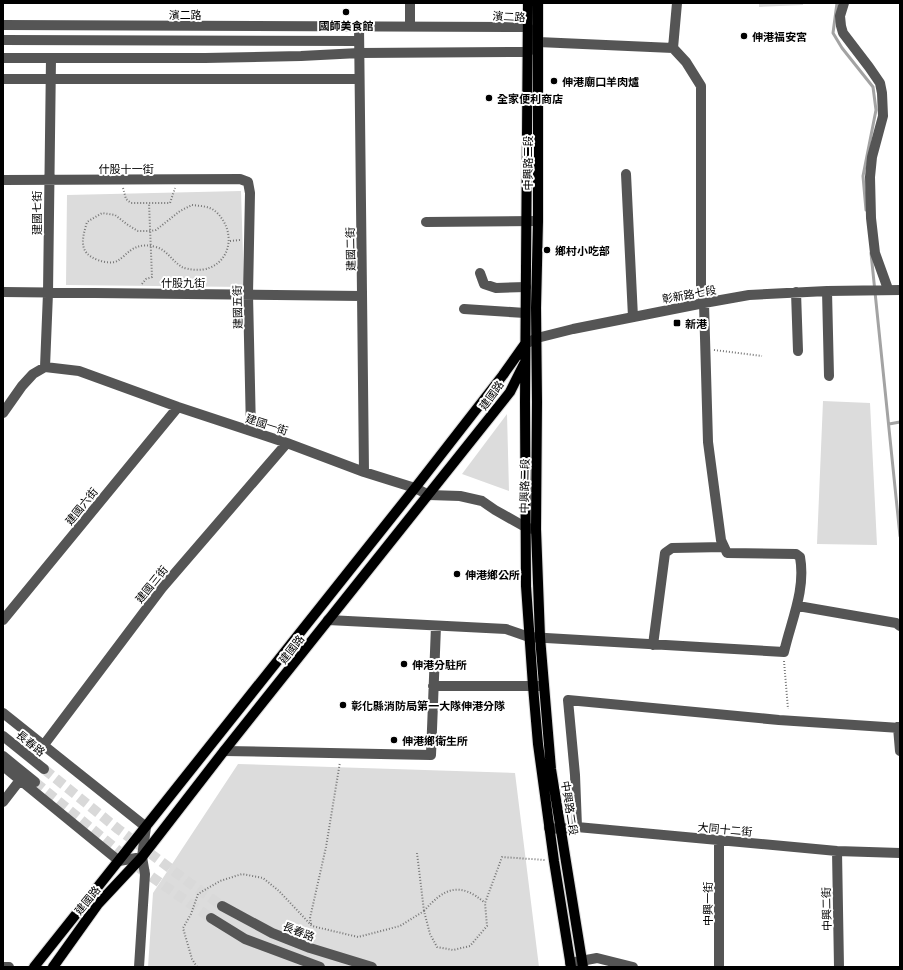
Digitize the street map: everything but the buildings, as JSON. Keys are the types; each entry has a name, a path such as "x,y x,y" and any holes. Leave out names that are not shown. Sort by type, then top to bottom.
{"main road":[{"name":"中興路二段","path":"528,3 525,361 531,529 551,770 583,964"},
{"name":"中興路二段","path":"538,3 537,402 531,529 526,586 533,686 549,828 571,965"},
{"name":"建國路","path":"52,967 98,904 142,857 224,751 510,392 537,338"},
{"name":"建國路","path":"34,967 415,488 503,375 525,344"}],"street":[{"path":"410,3 410,27"},
{"path":"673,48 677,3"},
{"path":"844,3 840,16 840,26 843,33 880,83 882,93 883,116 872,156 870,177 871,218 875,253 888,289 900,290"},
{"name":"濱二路","path":"3,25 528,27 538,42"},
{"name":"建國二街","path":"359,26 364,472"},
{"path":"3,40 359,41"},
{"path":"3,58 254,57 359,53 528,52 538,42 673,48 686,62 701,86 701,289 704,303 708,442 721,540 727,553 796,554 800,557 802,567 798,606 788,632 784,652 529,637 506,630 328,620"},
{"name":"建國七街","path":"45,367 48,293 48,180 51,58"},
{"path":"3,79 359,79"},
{"path":"626,174 633,317"},
{"name":"什股十一街","path":"3,180 240,179 248,182"},
{"name":"建國五街","path":"248,182 250,193 248,294 251,431"},
{"path":"426,222 538,221"},
{"path":"480,273 484,284 496,288 526,287"},
{"name":"彰新路七段","path":"525,344 537,338 573,329 704,303 750,296 796,292 888,289"},
{"path":"827,291 829,376"},
{"name":"什股九街","path":"3,292 362,296"},
{"path":"796,292 798,351"},
{"path":"464,309 526,313"},
{"path":"5,409 33,374 45,367"},
{"name":"建國一街","path":"45,367 79,371 178,407 286,443 364,472 415,488 429,495 460,496 482,501 495,510 531,529"},
{"name":"建國六街","path":"3,620 178,407"},
{"name":"建國三街","path":"43,746 162,588 286,443"},
{"path":"654,645 665,553 672,548 724,547"},
{"path":"798,606 898,625"},
{"path":"224,751 432,755 436,626"},
{"path":"433,686 544,686"},
{"path":"577,827 575,775 568,700 779,720 899,727 900,751"},
{"path":"3,713 146,827 142,857 145,874 139,967"},
{"name":"長春路","path":"3,736 44,769"},
{"path":"3,756 35,782"},
{"path":"3,766 119,861 142,857"},
{"path":"3,802 20,780"},
{"name":"大同十二街","path":"549,828 561,829 577,827 837,851 900,853"},
{"name":"中興一街","path":"719,967 720,841"},
{"name":"中興二街","path":"837,851 839,967"},
{"name":"長春路","path":"222,906 272,933 310,948 372,967"},
{"path":"211,918 245,939 320,967"},
{"path":"571,965 583,964 597,958 632,967"},
{"path":"3,967 9,967"}],"path":[{"path":"120,180 126,198 131,203 170,203 177,179"},
{"path":"149,203 152,277"},
{"path":"192,205 205,206 215,211 227,226 230,241 226,254 217,265 206,269 195,270 182,267 165,251 151,246 141,246 131,249 117,262 104,262 90,257 85,252 82,239 87,222 102,213 115,215 138,231 150,231 156,230 180,211 192,205"},
{"path":"705,349 762,356"},
{"path":"784,652 788,709"},
{"path":"312,926 310,918 326,847 341,754"},
{"path":"417,853 424,911 430,934 437,947 453,950 470,946 487,926 485,903 502,857 554,861"},
{"path":"197,967 192,959 183,928 191,914 198,894 220,881 242,874 263,878 284,896 312,926 358,938 400,926 424,911 433,901 445,892 458,889 475,894 485,903"}],"shaded area":[{"path":"759,3 803,3 803,5 759,7"},
{"path":"241,191 244,287 66,285 67,195"},
{"path":"823,401 870,403 877,545 817,544"},
{"path":"507,414 509,491 462,474"},
{"path":"238,764 515,773 539,967 148,967 153,893"}],"waterway":[{"path":"837,3 833,33 842,48 873,87 876,110 863,176 866,210"},
{"path":"871,253 900,536"},
{"path":"889,424 900,422"}],"tunnel":[{"path":"44,769 118,829 222,906"},
{"path":"35,782 143,871 211,918"}],"place":[{"name":"國師美食館","path":"346,12"},
{"name":"伸港福安宮","path":"744,36"},
{"name":"伸港廟口羊肉爐","path":"554,81"},
{"name":"全家便利商店","path":"489,98"},
{"name":"鄉村小吃部","path":"547,250"},
{"name":"新港","path":"677,323"},
{"name":"伸港鄉公所","path":"457,574"},
{"name":"伸港分駐所","path":"404,664"},
{"name":"彰化縣消防局第一大隊伸港分隊","path":"343,705"},
{"name":"伸港鄉衛生所","path":"394,740"}]}
